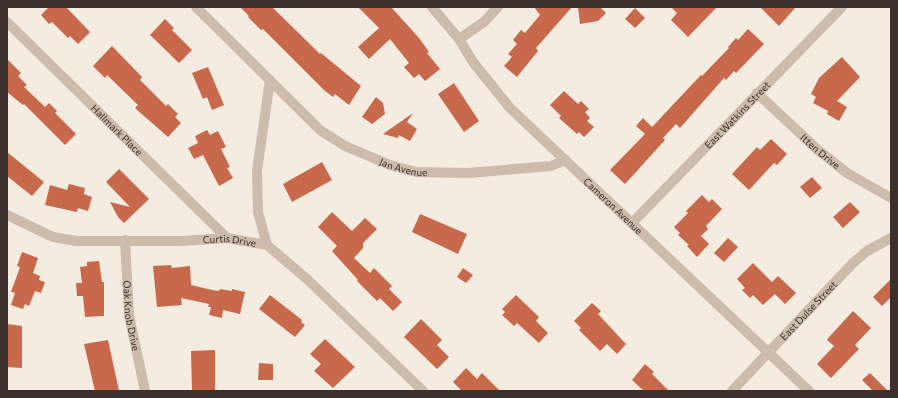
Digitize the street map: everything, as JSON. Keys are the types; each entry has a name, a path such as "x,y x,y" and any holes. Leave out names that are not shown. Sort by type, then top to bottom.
{"street":[{"name":"Jan Avenue","path":"196,7 320,130 345,146 390,165 416,172 468,173 551,166 566,160"},
{"name":"Cameron Avenue","path":"432,7 459,38 473,62 510,108 809,391"},
{"path":"459,38 484,22 498,7"},
{"name":"East Watkins Street","path":"632,223 842,7"},
{"name":"Hallmark Place","path":"7,22 227,238"},
{"path":"267,245 258,212 257,171 270,80"},
{"name":"Itten Drive","path":"757,93 818,150 847,174 891,198"},
{"name":"Curtis Drive","path":"7,215 53,237 76,241 182,241 227,238 267,245 307,279 423,391"},
{"name":"East Dulse Street","path":"732,391 853,263 867,251 891,238"},
{"name":"Oak Knob Drive","path":"125,240 129,316 145,391"}],"building":[{"path":"49,7 66,7 90,32 78,44 70,36 68,38 52,22 49,24 41,15"},
{"path":"240,7 272,7 320,54 321,53 361,86 349,105 335,94 333,97 324,90 263,29 261,30"},
{"path":"358,7 391,7 419,38 429,52 427,53 440,69 425,81 419,74 414,78 404,67 409,63 390,39 369,59 358,47 379,28"},
{"path":"534,7 572,7 536,48 538,51 517,77 504,66 512,57 508,54 517,44 513,40 521,30 525,33 540,15"},
{"path":"578,7 600,7 606,13 598,21 580,24"},
{"path":"671,7 717,7 688,37 671,20 677,13"},
{"path":"760,7 796,7 779,26"},
{"path":"635,8 645,18 635,28 625,19"},
{"path":"165,19 174,28 172,30 192,50 179,63 150,35"},
{"path":"748,29 764,44 736,73 734,71 726,80 724,78 680,128 676,124 663,138 665,140 625,184 610,170 645,134 636,126 643,118 652,127 701,75 702,76 729,48 728,47 736,38 738,40"},
{"path":"112,46 142,77 140,80 166,106 168,104 178,114 175,117 181,123 168,137 135,108 138,105 107,75 105,78 93,66"},
{"path":"842,57 860,77 837,101 847,107 839,121 827,114 828,111 813,103 816,97 811,94 819,78"},
{"path":"7,59 21,73 18,76 27,85 24,87 45,107 49,103 57,111 55,113 76,134 65,145 24,104 23,105 7,92"},
{"path":"208,67 224,105 212,110 207,97 203,99 192,73"},
{"path":"454,83 479,121 464,132 438,94"},
{"path":"564,91 578,104 581,101 589,109 585,112 590,118 587,121 594,127 584,137 579,132 577,134 559,118 561,116 550,105"},
{"path":"376,97 383,103 385,114 372,124 362,117"},
{"path":"413,113 407,122 417,129 410,141 399,135 398,138 383,134"},
{"path":"207,130 210,135 218,131 226,147 221,149 230,167 227,168 233,178 219,186 203,155 194,159 188,148 198,143 195,136"},
{"path":"771,139 787,154 777,165 774,163 749,190 732,174 757,147 760,150"},
{"path":"7,152 44,182 32,196 7,176"},
{"path":"322,162 332,180 292,202 283,184"},
{"path":"119,169 149,199 124,223 118,217 110,202 130,207 106,182"},
{"path":"812,177 822,188 810,198 800,187"},
{"path":"69,184 85,188 84,194 92,197 88,211 78,208 77,212 45,205 50,185 67,190"},
{"path":"702,195 709,202 712,199 722,209 706,226 708,229 701,236 709,244 697,257 687,246 689,245 678,235 680,233 674,227 688,213 686,211"},
{"path":"850,202 860,212 843,228 833,217"},
{"path":"332,212 352,231 365,218 377,229 363,243 363,248 354,258 370,273 374,268 392,286 389,289 402,302 393,311 380,298 377,301 357,281 358,280 332,251 337,246 318,227"},
{"path":"420,214 467,234 458,254 412,232"},
{"path":"728,238 738,247 724,262 714,253"},
{"path":"22,252 38,258 33,273 40,276 39,280 45,282 41,293 35,291 29,306 25,304 23,309 11,305 15,293 11,292 20,267 17,266"},
{"path":"99,261 102,282 104,282 104,316 85,317 83,296 77,296 76,283 82,283 80,267 87,266 87,262"},
{"path":"753,263 772,282 778,276 796,293 785,304 775,294 763,305 753,295 750,298 742,290 745,288 737,279"},
{"path":"171,265 172,268 190,266 191,285 219,291 220,289 232,291 232,289 245,292 240,314 223,310 222,318 209,315 211,307 208,307 209,304 181,298 182,305 157,307 153,266"},
{"path":"463,268 473,275 466,283 457,277"},
{"path":"891,279 891,297 882,306 873,297"},
{"path":"270,295 302,320 301,322 305,325 295,337 259,309"},
{"path":"516,295 539,317 536,321 548,333 539,343 517,323 514,326 502,315 505,312 502,309"},
{"path":"592,303 601,311 598,314 626,344 617,354 607,344 600,351 579,330 581,328 574,321"},
{"path":"853,311 871,328 855,345 859,349 831,378 817,364 834,346 827,340 829,337"},
{"path":"421,319 442,340 437,345 449,357 437,369 404,337"},
{"path":"7,324 22,326 22,368 7,367"},
{"path":"325,339 355,367 333,388 314,371 321,364 310,354"},
{"path":"108,340 119,391 95,391 84,344"},
{"path":"215,350 215,391 192,391 191,351"},
{"path":"259,363 273,364 273,380 258,380"},
{"path":"645,364 654,372 652,374 669,391 644,391 632,380"},
{"path":"466,368 477,379 482,373 500,391 462,391 453,382"},
{"path":"870,373 888,391 873,391 862,380"}]}
